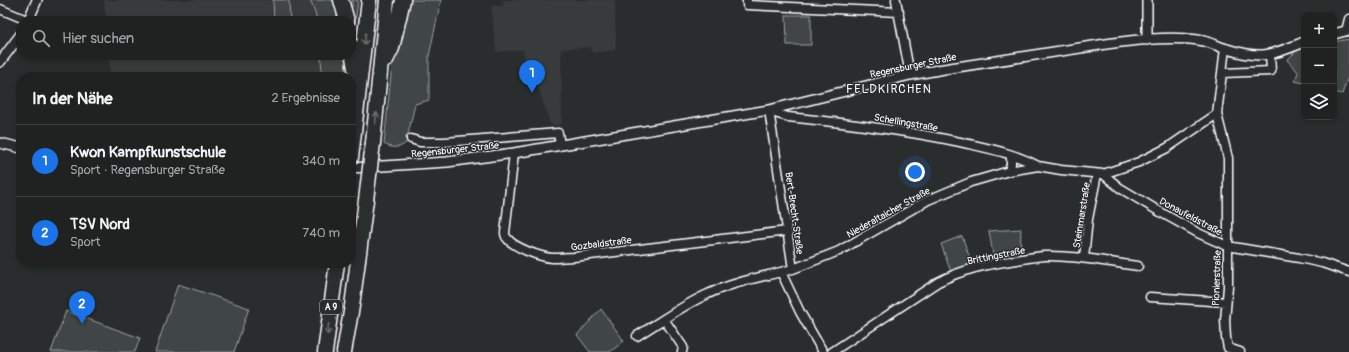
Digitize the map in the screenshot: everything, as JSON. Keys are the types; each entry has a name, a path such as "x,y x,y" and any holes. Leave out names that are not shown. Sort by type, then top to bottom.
{"highway":[{"path":"341,0 346,16"},
{"path":"356,121 369,0"},
{"name":"A 9","path":"344,352 352,306 374,143 387,0"},
{"name":"A 9","path":"380,87 386,61 392,0"},
{"name":"A 9","path":"386,61 392,48 403,0"},
{"path":"354,60 356,72"},
{"path":"356,75 359,93"},
{"name":"A 9","path":"325,352 336,268"}],"street":[{"path":"31,16 37,0"},
{"path":"747,0 747,5 766,3 899,12"},
{"path":"896,0 910,75"},
{"path":"1146,0 1147,40"},
{"path":"0,9 17,16"},
{"path":"1337,33 1347,30 1349,19"},
{"name":"Regensburger Straße","path":"356,168 447,162 514,153 770,110 910,75 1054,51 1127,41 1198,40 1208,41 1225,48 1254,55 1270,54"},
{"path":"0,62 16,41"},
{"path":"1223,73 1271,71 1270,54 1301,43"},
{"path":"1217,114 1225,48"},
{"name":"Schellingstraße","path":"770,110 788,117 864,125 997,150 1038,166"},
{"name":"Bert-Brecht-Straße","path":"637,336 687,304 714,291 727,286 793,269 770,110"},
{"name":"Niederaltaicher Straße","path":"793,269 839,251 928,200 971,182 1009,171 1038,166 1100,174 1139,162 1167,148 1217,114"},
{"name":"Pionierstraße","path":"1217,114 1228,158 1225,329 1228,348 1240,352"},
{"name":"Regensburger Straße","path":"411,139 420,142 445,142 558,132 560,145"},
{"path":"0,143 16,147"},
{"name":"Gozbaldstraße","path":"514,153 505,233 506,238 524,250 542,256 552,258 568,257 787,231"},
{"path":"1009,171 1011,155"},
{"name":"Donaufeldstraße","path":"1100,174 1120,188 1162,213 1198,233 1227,246 1299,258 1322,263 1349,272"},
{"name":"Steinmarstraße","path":"1084,258 1088,219 1100,174"},
{"name":"Brittingstraße","path":"832,352 938,282 976,267 1043,256 1084,258 1138,266"},
{"path":"781,272 800,312 822,351"},
{"path":"1150,297 1226,302"},
{"path":"664,319 683,347 682,352"}],"shaded area":[{"path":"104,0 310,0 316,16 106,16"},
{"path":"273,0 289,0 290,16 274,16"},
{"path":"310,0 333,0 338,16 316,16"},
{"path":"352,0 358,0 356,16 349,16 346,7 352,7"},
{"path":"407,0 441,0 429,56 429,100 415,104 406,143 398,147 392,147 384,144 392,65 397,34"},
{"path":"503,0 615,0 616,50 593,53 589,47 561,49 562,124 551,126 536,81 528,80 523,50 496,52 491,6 503,6"},
{"path":"786,15 811,15 811,45 787,45"},
{"path":"1349,39 1349,74 1342,94 1337,93 1337,41"},
{"path":"1301,49 1301,82 1295,81 1298,72 1287,60 1297,50"},
{"path":"109,60 321,60 322,72 110,72"},
{"path":"321,60 345,60 346,72 322,72"},
{"path":"1021,229 1020,256 994,261 989,231"},
{"path":"962,236 972,264 951,272 941,244"},
{"path":"178,284 249,308 234,352 155,352"},
{"path":"601,309 624,341 610,352 590,352 577,335"},
{"path":"66,311 140,338 135,352 51,352"}],"place":[{"name":"Kwon Kampfkunstschule","path":"532,93"},
{"name":"TSV Nord","path":"82,324"}],"district":[{"name":"FELDKIRCHEN","path":"889,89"}]}
